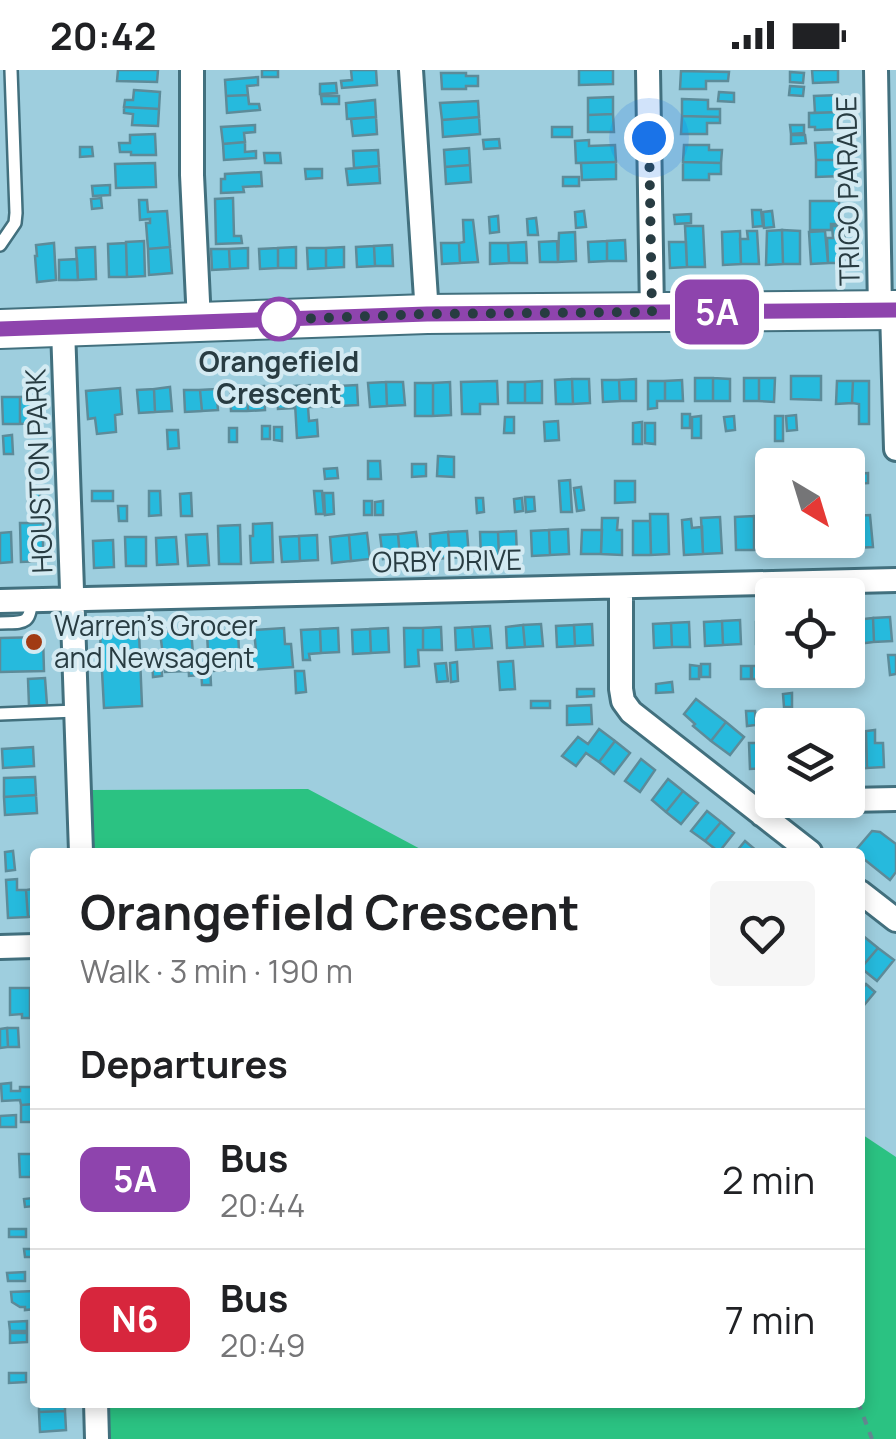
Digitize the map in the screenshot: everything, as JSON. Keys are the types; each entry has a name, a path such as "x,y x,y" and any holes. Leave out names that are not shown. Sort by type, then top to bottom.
{"main road":[{"path":"0,329 427,314 889,311"}],"street":[{"path":"192,70 192,175 200,322"},
{"path":"411,70 427,314"},
{"path":"648,70 652,312"},
{"name":"TRIGO PARADE","path":"876,70 896,449"},
{"name":"HOUSTON PARK","path":"63,328 81,848"},
{"name":"ORBY DRIVE","path":"0,601 896,580"},
{"path":"621,587 623,701 664,740 755,810"},
{"path":"865,800 896,799"},
{"path":"766,818 805,848"},
{"path":"865,896 896,920"},
{"path":"0,947 30,946"},
{"path":"96,1408 98,1439"}],"lane":[{"path":"0,245 16,223 12,70"},
{"path":"0,623 27,620 31,600"},
{"path":"0,714 76,711"}],"path":[{"path":"860,1408 872,1439"}],"green space":[{"path":"308,789 419,848 91,848 90,790"},
{"path":"865,1136 896,1157 896,1439 105,1439 104,1408 865,1408"}],"building":[{"path":"118,70 158,70 157,82 117,81"},
{"path":"262,70 278,70 278,77 262,77"},
{"path":"351,70 376,70 377,85 342,88 341,81 352,80"},
{"path":"579,70 613,70 613,84 579,85"},
{"path":"812,70 838,70 838,82 813,83"},
{"path":"681,71 729,72 728,81 706,81 706,89 680,89"},
{"path":"790,72 804,73 803,83 790,82"},
{"path":"441,73 478,76 478,86 442,89"},
{"path":"258,77 258,85 247,86 248,95 226,96 225,80"},
{"path":"336,83 337,93 320,94 320,84"},
{"path":"790,86 804,87 803,96 789,95"},
{"path":"134,90 160,92 159,109 124,107 125,100 133,100"},
{"path":"719,92 734,93 734,102 718,101"},
{"path":"248,95 249,104 259,104 260,110 227,113 226,96"},
{"path":"840,95 840,112 815,113 814,96"},
{"path":"321,96 339,96 339,104 322,104"},
{"path":"613,97 613,114 588,115 588,98"},
{"path":"682,99 708,100 708,109 720,109 720,117 682,116"},
{"path":"375,100 376,117 347,119 346,103"},
{"path":"478,101 479,117 442,120 440,103"},
{"path":"124,107 159,109 158,126 132,125 133,114 124,113"},
{"path":"840,112 841,129 809,127 809,113"},
{"path":"613,114 614,132 588,132 588,115"},
{"path":"682,116 720,117 720,123 707,123 707,134 681,134"},
{"path":"376,117 377,134 353,136 351,119"},
{"path":"479,117 480,134 443,137 442,120"},
{"path":"255,125 255,132 244,133 245,142 223,144 221,127"},
{"path":"790,125 804,125 804,133 791,134"},
{"path":"552,127 572,127 572,137 552,137"},
{"path":"155,134 156,155 120,152 119,143 130,143 130,135"},
{"path":"791,135 805,135 806,143 791,144"},
{"path":"499,139 500,148 484,149 483,140"},
{"path":"589,140 589,146 615,145 616,162 576,163 575,141"},
{"path":"245,142 245,152 256,151 256,158 224,160 223,144"},
{"path":"841,142 841,160 816,160 815,143"},
{"path":"684,145 709,145 709,150 722,150 721,163 683,162"},
{"path":"80,147 92,147 93,156 80,157"},
{"path":"469,148 470,165 445,167 444,150"},
{"path":"378,150 379,166 354,168 353,151"},
{"path":"264,153 280,153 281,163 265,163"},
{"path":"816,160 841,160 842,176 816,177"},
{"path":"616,162 616,179 582,180 581,163"},
{"path":"683,162 721,163 721,174 709,174 709,180 683,180"},
{"path":"155,163 156,187 116,188 115,164"},
{"path":"470,165 471,182 446,184 445,167"},
{"path":"379,166 380,183 348,185 346,169"},
{"path":"305,169 322,169 322,178 306,179"},
{"path":"261,172 262,186 221,193 225,174"},
{"path":"563,177 579,177 579,186 563,186"},
{"path":"110,185 110,195 93,196 92,186"},
{"path":"101,198 102,208 92,209 91,199"},
{"path":"233,198 234,236 241,236 242,243 216,244 215,199"},
{"path":"139,200 147,200 148,212 167,211 170,247 148,249 146,223 150,219 140,220"},
{"path":"810,201 839,201 840,224 831,224 831,230 810,230"},
{"path":"752,210 761,210 763,226 753,227"},
{"path":"584,211 586,227 576,228 575,212"},
{"path":"772,211 774,227 764,228 763,212"},
{"path":"691,214 691,223 675,224 674,215"},
{"path":"498,216 499,232 490,233 489,217"},
{"path":"536,218 538,235 528,235 527,219"},
{"path":"463,220 473,220 478,262 460,263"},
{"path":"685,226 703,226 705,267 687,267"},
{"path":"832,226 844,226 846,263 828,263 827,238 833,238"},
{"path":"782,230 783,264 766,265 767,231"},
{"path":"782,230 800,231 800,264 783,264"},
{"path":"740,231 741,264 723,265 722,232"},
{"path":"747,231 757,231 759,264 741,264 740,239 748,239"},
{"path":"825,231 828,263 811,264 809,232"},
{"path":"575,232 576,261 558,262 559,233"},
{"path":"625,240 626,261 607,261 607,241"},
{"path":"144,241 145,276 127,277 126,242"},
{"path":"557,241 558,262 540,262 539,242"},
{"path":"607,241 607,261 589,262 588,242"},
{"path":"526,242 527,263 509,263 508,243"},
{"path":"669,242 686,242 687,267 670,268"},
{"path":"54,243 56,280 37,282 36,245"},
{"path":"126,243 127,277 109,277 108,244"},
{"path":"441,243 459,243 460,263 442,264"},
{"path":"490,243 508,243 509,263 490,264"},
{"path":"392,245 393,266 375,266 374,246"},
{"path":"374,246 375,266 357,267 356,247"},
{"path":"95,247 96,279 78,280 76,248"},
{"path":"170,247 172,273 149,275 148,249"},
{"path":"296,247 296,268 278,268 278,248"},
{"path":"344,247 344,267 326,268 326,248"},
{"path":"248,248 248,268 230,269 229,249"},
{"path":"278,248 278,268 260,269 259,249"},
{"path":"307,248 326,248 326,268 308,269"},
{"path":"211,249 229,249 230,269 212,270"},
{"path":"77,259 78,280 59,280 59,260"},
{"path":"791,376 821,376 821,400 791,399"},
{"path":"695,378 713,378 713,401 695,401"},
{"path":"713,378 730,379 730,401 713,401"},
{"path":"744,378 759,378 759,401 744,401"},
{"path":"759,378 775,378 774,402 759,401"},
{"path":"572,379 573,404 556,404 555,380"},
{"path":"572,379 589,379 590,403 573,404"},
{"path":"636,379 636,401 620,401 619,380"},
{"path":"602,380 619,380 620,401 603,402"},
{"path":"682,380 683,401 665,401 665,381"},
{"path":"497,381 498,404 480,404 480,414 462,414 461,382"},
{"path":"542,381 542,403 525,403 525,382"},
{"path":"648,381 665,381 665,401 657,401 657,408 648,409"},
{"path":"837,381 853,381 852,403 836,404"},
{"path":"853,381 869,381 869,424 859,424 859,404 852,403"},
{"path":"386,382 387,406 370,407 368,383"},
{"path":"386,382 403,382 405,405 387,406"},
{"path":"450,382 451,415 433,416 433,383"},
{"path":"508,382 525,382 525,403 508,403"},
{"path":"415,383 433,383 433,416 415,416"},
{"path":"310,385 309,421 317,420 318,436 297,438 294,386"},
{"path":"357,385 358,405 340,406 339,386"},
{"path":"264,386 265,410 248,411 247,387"},
{"path":"294,386 295,408 278,409 277,387"},
{"path":"339,386 340,406 323,407 322,387"},
{"path":"170,387 172,411 155,412 154,389"},
{"path":"247,387 248,411 231,411 230,388"},
{"path":"120,388 122,414 115,415 116,432 97,434 95,418 88,419 86,391"},
{"path":"154,389 155,412 139,413 137,390"},
{"path":"216,389 218,410 202,411 200,390"},
{"path":"184,390 200,390 202,411 185,412"},
{"path":"38,396 38,423 20,424 20,397"},
{"path":"2,397 20,397 20,424 3,424"},
{"path":"682,414 690,414 690,428 682,428"},
{"path":"796,415 797,430 787,431 786,416"},
{"path":"701,416 701,438 692,438 692,417"},
{"path":"734,416 735,430 726,431 724,417"},
{"path":"775,416 783,416 783,441 775,441"},
{"path":"505,417 514,417 514,433 504,433"},
{"path":"558,421 559,440 545,441 544,422"},
{"path":"642,422 642,444 633,444 633,423"},
{"path":"645,423 655,423 655,444 645,443"},
{"path":"262,426 270,426 270,439 262,439"},
{"path":"274,427 282,427 282,441 274,440"},
{"path":"229,428 237,428 237,442 229,442"},
{"path":"167,430 178,430 179,448 168,449"},
{"path":"12,435 13,454 4,454 3,436"},
{"path":"438,456 454,457 454,477 437,476"},
{"path":"368,461 380,461 381,479 368,479"},
{"path":"412,464 426,464 426,476 412,477"},
{"path":"337,468 338,478 325,479 324,469"},
{"path":"570,480 572,512 561,512 559,481"},
{"path":"615,481 635,481 635,502 615,503"},
{"path":"581,487 584,510 577,511 574,488"},
{"path":"28,491 40,491 40,502 28,503"},
{"path":"92,491 113,491 113,501 92,501"},
{"path":"149,491 160,491 161,515 149,516"},
{"path":"314,491 322,491 324,514 316,514"},
{"path":"191,493 192,516 181,516 180,494"},
{"path":"324,493 333,493 334,514 325,515"},
{"path":"525,497 534,497 535,511 526,512"},
{"path":"476,498 483,498 484,512 477,513"},
{"path":"522,498 523,511 515,512 514,499"},
{"path":"364,501 372,501 372,515 364,515"},
{"path":"383,501 383,515 375,515 375,502"},
{"path":"118,506 127,506 127,521 119,521"},
{"path":"650,514 668,514 669,554 651,555"},
{"path":"865,515 870,515 873,547 865,547"},
{"path":"754,516 754,550 736,550 735,517"},
{"path":"720,517 722,553 703,554 701,518"},
{"path":"602,518 618,518 622,555 601,554"},
{"path":"691,519 692,528 702,527 703,554 684,555 682,520"},
{"path":"633,521 650,521 651,555 633,555"},
{"path":"20,523 43,523 43,561 21,562"},
{"path":"272,523 273,562 251,563 253,524"},
{"path":"240,525 241,564 219,564 218,526"},
{"path":"568,529 569,554 550,555 549,530"},
{"path":"549,530 550,555 532,556 531,531"},
{"path":"582,530 602,530 601,554 581,554"},
{"path":"467,531 469,557 450,558 448,532"},
{"path":"516,531 517,556 499,557 498,532"},
{"path":"11,532 12,562 0,563 0,533"},
{"path":"416,532 419,555 400,557 398,534"},
{"path":"448,532 450,558 431,559 430,534"},
{"path":"480,532 498,532 499,557 481,558"},
{"path":"367,533 370,559 351,561 349,535"},
{"path":"207,534 209,565 188,566 186,535"},
{"path":"398,534 400,557 383,559 380,535"},
{"path":"317,535 318,560 300,561 299,536"},
{"path":"349,535 351,561 332,563 330,537"},
{"path":"299,536 300,561 282,562 280,537"},
{"path":"125,537 146,537 146,566 126,566"},
{"path":"176,537 178,564 157,565 156,538"},
{"path":"113,540 114,567 94,568 93,541"},
{"path":"890,617 892,641 874,642 873,618"},
{"path":"873,618 874,642 865,643 865,619"},
{"path":"740,620 741,644 723,645 722,621"},
{"path":"722,621 723,645 705,646 704,622"},
{"path":"689,622 690,647 672,647 671,623"},
{"path":"671,623 672,647 654,648 653,624"},
{"path":"541,624 543,646 525,647 523,625"},
{"path":"592,624 593,645 575,646 574,625"},
{"path":"523,625 525,647 507,648 506,627"},
{"path":"574,625 575,646 557,647 556,626"},
{"path":"490,626 492,648 474,649 472,627"},
{"path":"441,627 442,650 423,650 423,628"},
{"path":"472,627 474,649 456,650 455,628"},
{"path":"284,628 285,644 291,644 293,667 252,670 251,651 256,651 254,630"},
{"path":"338,628 339,652 321,653 320,629"},
{"path":"388,628 389,652 371,653 370,629"},
{"path":"404,628 423,628 419,666 405,667"},
{"path":"320,629 321,653 309,654 310,660 303,660 301,630"},
{"path":"370,629 371,653 353,654 352,630"},
{"path":"191,630 193,654 186,654 187,671 165,672 160,632"},
{"path":"238,630 235,669 214,671 207,632"},
{"path":"139,632 142,706 104,708 100,634"},
{"path":"43,637 44,671 0,672 0,638"},
{"path":"888,655 896,655 896,674 890,675"},
{"path":"198,656 199,675 189,676 188,657"},
{"path":"152,658 161,658 162,676 153,677"},
{"path":"513,661 515,689 500,690 498,662"},
{"path":"457,662 458,681 451,682 450,663"},
{"path":"446,663 448,681 437,682 435,664"},
{"path":"701,664 710,664 710,677 701,677"},
{"path":"690,665 699,666 699,679 690,679"},
{"path":"210,666 211,685 202,685 201,667"},
{"path":"741,666 751,666 751,679 741,679"},
{"path":"295,671 304,671 306,692 296,693"},
{"path":"45,678 47,705 29,706 28,679"},
{"path":"672,682 673,692 656,693 656,684"},
{"path":"577,689 594,689 594,696 577,697"},
{"path":"792,693 792,707 784,707 783,694"},
{"path":"696,699 726,722 711,741 684,714"},
{"path":"531,701 550,701 550,708 531,708"},
{"path":"591,705 592,724 567,725 567,706"},
{"path":"746,711 755,711 755,725 747,726"},
{"path":"726,722 744,737 730,755 711,741"},
{"path":"599,729 615,741 599,762 586,753 576,766 562,756 578,737 588,744"},
{"path":"875,730 875,743 883,743 884,767 867,768 866,731"},
{"path":"615,741 630,753 614,774 599,762"},
{"path":"749,743 755,743 755,769 750,769"},
{"path":"33,747 34,766 3,768 2,749"},
{"path":"641,759 655,770 640,792 625,781"},
{"path":"35,777 36,795 4,797 4,778"},
{"path":"668,779 683,791 666,812 652,800"},
{"path":"683,791 698,803 681,824 666,812"},
{"path":"36,795 37,813 5,815 4,797"},
{"path":"707,811 721,822 705,841 691,831"},
{"path":"721,822 734,833 722,848 714,848 705,841"},
{"path":"872,831 896,844 896,872 890,880 865,860 865,848 858,848"},
{"path":"13,851 15,870 6,871 5,852"},
{"path":"17,879 17,890 26,890 28,917 8,918 6,880"},
{"path":"30,889 28,917 26,890"},
{"path":"865,937 878,948 865,963"},
{"path":"878,948 894,960 877,981 865,971 865,963"},
{"path":"865,985 875,992 865,1004"},
{"path":"10,988 30,988 30,1018 10,1015"},
{"path":"7,1028 8,1047 0,1048 0,1029"},
{"path":"7,1028 18,1028 19,1047 8,1047"},
{"path":"11,1083 11,1091 30,1087 30,1104 21,1105 20,1100 2,1101 1,1084"},
{"path":"30,1104 30,1122 21,1122 21,1105"},
{"path":"16,1115 16,1127 0,1127 0,1116"},
{"path":"19,1154 30,1154 30,1177 20,1177"},
{"path":"9,1229 26,1229 26,1237 9,1237"},
{"path":"25,1272 25,1281 8,1281 7,1273"},
{"path":"30,1291 30,1310 12,1302 11,1292"},
{"path":"27,1321 27,1331 10,1331 9,1322"},
{"path":"10,1333 27,1333 27,1342 10,1343"},
{"path":"9,1373 26,1373 26,1382 9,1383"},
{"path":"39,1408 65,1408 65,1411 39,1412"},
{"path":"65,1411 66,1430 40,1432 39,1412"}],"bus line":[{"name":"5A","path":"0,329 427,314 896,310"}],"place":[{"name":"Orangefield Crescent","path":"279,319"},
{"name":"Warren's Grocer and Newsagent","path":"34,642"}],"route":[{"path":"279,319 268,320 652,312 649,138"}]}
